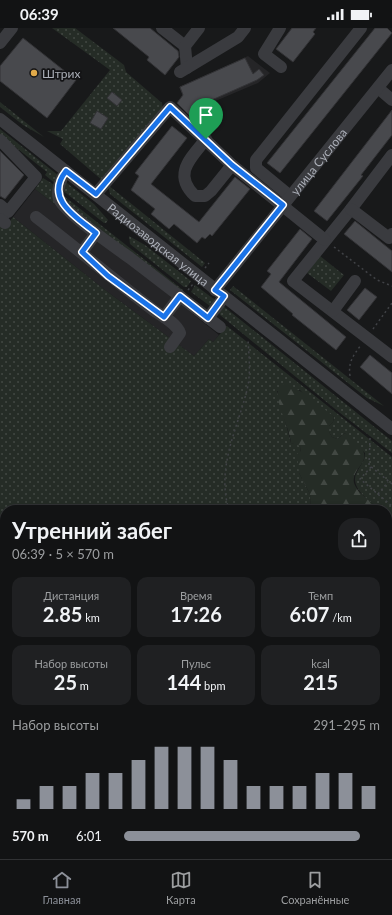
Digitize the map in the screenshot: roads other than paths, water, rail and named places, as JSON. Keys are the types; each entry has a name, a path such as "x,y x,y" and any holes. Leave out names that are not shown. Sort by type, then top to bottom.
{"street":[{"path":"0,43 12,28"},
{"path":"162,28 185,46"},
{"path":"200,28 185,46 184,70 238,37 245,28"},
{"path":"280,28 264,54 281,67"},
{"path":"324,240 256,168 256,160 361,28"},
{"name":"улица Суслова","path":"208,318 220,293 286,200 392,70"},
{"path":"378,88 392,100"},
{"path":"96,194 170,107 206,139 232,165 286,200"},
{"name":"Радиозаводская улица","path":"0,119 392,429"},
{"path":"206,139 186,164 184,173 185,181 190,191 195,196 204,196 211,191 232,165"},
{"path":"0,140 36,177 8,212 0,205"},
{"path":"392,155 352,209 324,240 293,281 392,357"},
{"path":"66,171 61,178 59,189 60,201 96,233 220,327"},
{"path":"352,209 389,238 392,234"},
{"path":"36,217 82,252 108,276 175,326 180,333 170,347"},
{"path":"82,252 96,233"},
{"path":"333,311 356,281"},
{"path":"164,317 180,296"}],"place":[{"name":"Штрих","path":"34,73"}]}
